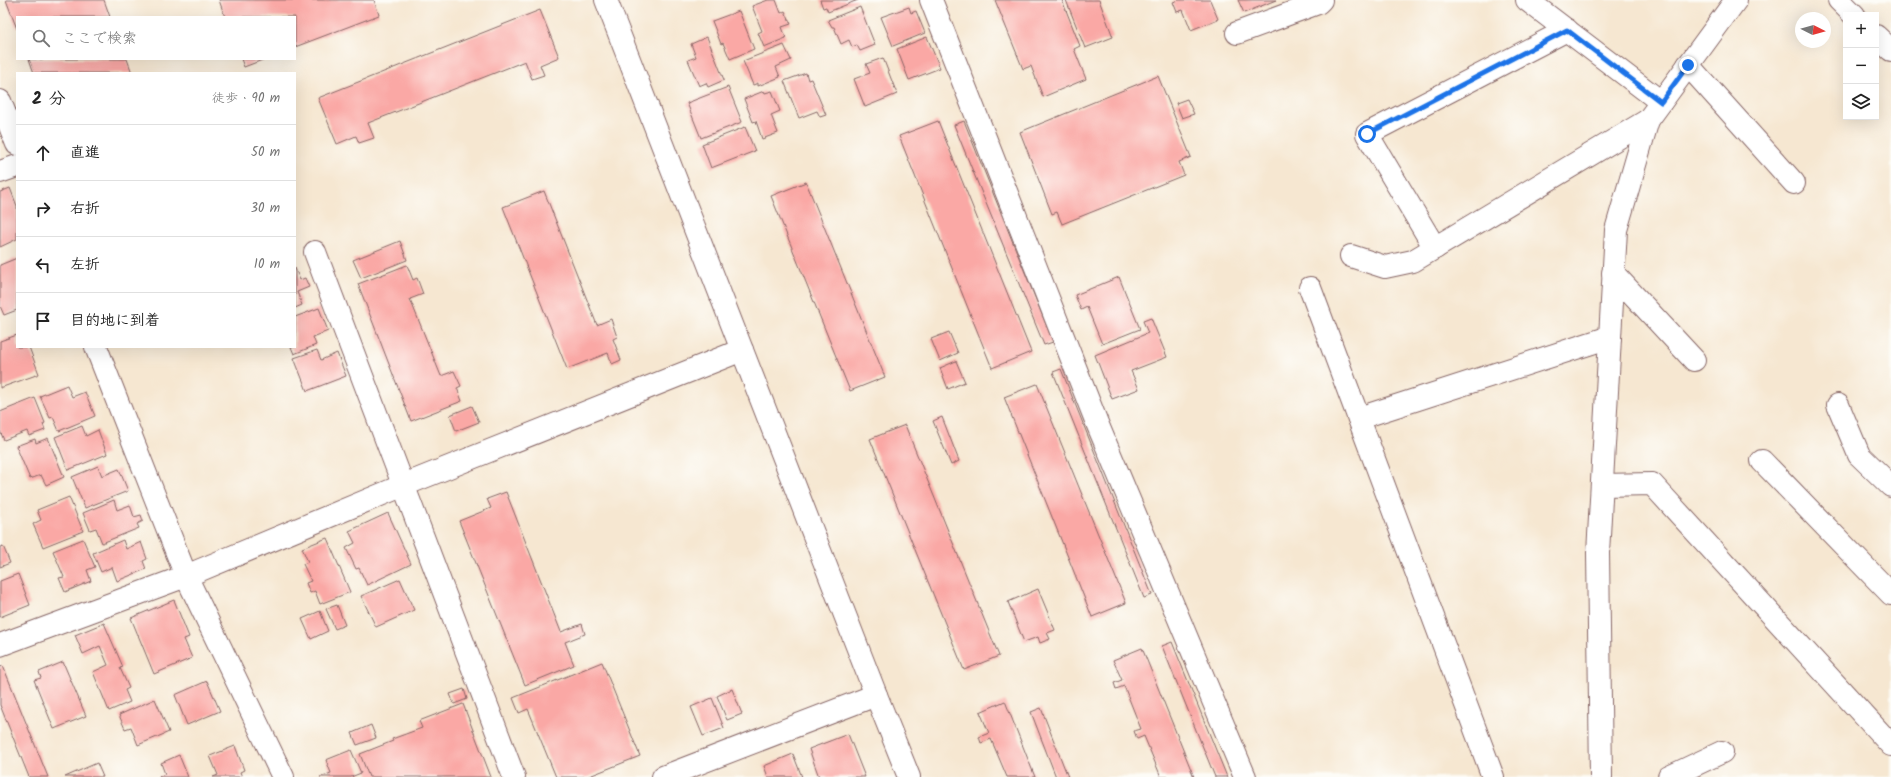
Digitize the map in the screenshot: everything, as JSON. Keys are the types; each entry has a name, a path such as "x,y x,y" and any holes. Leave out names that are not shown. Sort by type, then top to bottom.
{"street":[{"path":"606,0 876,696 909,777"},
{"path":"931,0 1097,423 1245,777"},
{"path":"1237,33 1318,3 1321,0"},
{"path":"1527,0 1661,102"},
{"path":"1601,777 1598,553 1616,230 1648,120 1736,0"},
{"path":"1838,0 1851,12"},
{"path":"1435,248 1367,134 1567,30"},
{"path":"1879,39 1891,50"},
{"path":"1688,65 1794,183"},
{"path":"0,101 16,141"},
{"path":"1351,256 1385,267 1413,261 1648,120"},
{"path":"0,172 16,166"},
{"path":"315,252 514,777"},
{"path":"1613,273 1694,360"},
{"path":"1310,288 1493,777"},
{"path":"1359,418 1610,338"},
{"path":"96,348 186,576 283,777"},
{"path":"0,645 186,576 404,485 742,350"},
{"path":"1838,405 1858,455 1891,486"},
{"path":"1762,461 1891,594"},
{"path":"1602,485 1652,484 1891,745"},
{"path":"663,777 876,696"},
{"path":"1669,777 1722,752"}],"building":[{"path":"6,0 104,0 110,16 16,16 16,26"},
{"path":"219,0 374,0 379,15 296,47 296,16 225,16"},
{"path":"768,0 776,0 781,13 785,11 791,24 782,27 786,38 764,47 758,33 762,31 752,6"},
{"path":"820,0 858,0 828,12 826,7 823,8"},
{"path":"995,0 1062,0 1080,46 1074,49 1086,79 1043,97 1031,66 1023,69"},
{"path":"1066,0 1099,0 1113,37 1085,48"},
{"path":"1179,0 1210,0 1218,19 1191,30 1183,10 1177,12 1173,2"},
{"path":"1238,0 1276,0 1244,13"},
{"path":"860,7 875,45 860,51 857,45 852,47 849,40 841,44 834,27 832,27 828,20"},
{"path":"909,7 911,13 916,11 925,33 893,46 881,17"},
{"path":"540,10 559,57 540,65 544,75 532,79 525,61 368,123 374,138 359,143 356,136 337,144 318,98"},
{"path":"739,11 754,49 730,59 723,43 721,44 712,21"},
{"path":"707,37 724,80 708,87 706,83 699,86 688,60 696,57 691,44"},
{"path":"927,37 940,68 909,80 897,49"},
{"path":"784,45 791,60 776,67 780,77 758,86 758,83 753,85 743,61"},
{"path":"883,58 897,94 865,107 854,79 870,73 866,64"},
{"path":"29,60 127,60 132,72 34,72"},
{"path":"241,60 262,60 244,67"},
{"path":"806,73 808,80 811,79 826,115 820,117 817,111 799,118 784,81"},
{"path":"1158,76 1191,157 1179,162 1184,175 1062,224 1057,212 1052,214 1020,132"},
{"path":"728,87 742,122 701,138 687,103"},
{"path":"764,91 765,93 772,91 780,111 771,115 778,133 762,139 756,121 753,122 744,99"},
{"path":"1187,99 1194,114 1182,118 1176,103"},
{"path":"938,121 1031,352 992,368 899,136"},
{"path":"964,121 1053,342 1044,345 954,125"},
{"path":"745,127 755,151 711,168 702,144"},
{"path":"806,182 885,377 850,391 771,196"},
{"path":"10,188 16,203 16,239 0,247 0,192"},
{"path":"544,191 597,325 611,319 617,337 613,339 621,360 612,364 608,353 567,369 503,207"},
{"path":"400,241 407,260 361,278 353,260"},
{"path":"16,258 16,310 4,315 0,306 0,265"},
{"path":"407,265 413,280 417,278 423,294 410,299 441,376 454,371 461,386 457,388 462,401 411,421 358,284"},
{"path":"296,270 300,280 305,278 309,287 297,292 302,305 296,308"},
{"path":"1119,277 1140,329 1102,344 1087,307 1081,310 1075,295"},
{"path":"319,308 328,331 313,337 316,345 294,354 291,348 296,348 296,317"},
{"path":"1151,318 1167,357 1131,371 1139,389 1112,399 1095,355 1148,333 1143,321"},
{"path":"949,332 958,353 940,361 931,339"},
{"path":"16,335 16,348 29,348 39,374 0,388 0,341"},
{"path":"317,350 321,360 337,353 346,376 307,391 294,358"},
{"path":"956,361 965,382 948,389 940,368"},
{"path":"1061,369 1152,595 1144,598 1053,372"},
{"path":"1037,384 1126,603 1092,617 1004,397"},
{"path":"67,385 72,397 85,392 95,416 59,431 53,417 50,418 40,396"},
{"path":"35,398 45,423 43,424 45,430 29,436 27,431 4,440 0,431 0,412"},
{"path":"472,406 479,422 456,431 450,415"},
{"path":"942,417 959,461 951,465 933,421"},
{"path":"905,425 999,656 964,670 870,439"},
{"path":"82,426 86,436 98,430 107,454 68,470 55,437"},
{"path":"48,438 64,477 46,485 41,475 30,479 16,446 35,439 36,443"},
{"path":"98,466 102,476 119,469 128,491 85,508 72,477"},
{"path":"506,492 561,632 582,624 585,634 565,642 574,665 525,685 459,521 491,508 487,499"},
{"path":"69,497 83,531 43,547 33,524 41,520 37,510"},
{"path":"114,500 117,510 130,505 134,517 141,515 143,521 137,524 139,528 102,543 96,528 90,530 83,513"},
{"path":"388,513 411,564 367,585 359,568 356,569 346,548 355,543 349,531"},
{"path":"327,538 350,592 320,604 315,591 310,593 306,583 311,581 303,564 308,562 302,548"},
{"path":"83,539 95,567 87,570 91,581 65,592 59,578 64,577 53,551"},
{"path":"123,540 126,549 141,542 147,559 143,561 146,569 117,581 112,567 101,572 93,553"},
{"path":"3,546 10,563 0,567 0,547"},
{"path":"18,574 30,605 0,617 0,581"},
{"path":"400,579 414,610 376,627 361,596"},
{"path":"1038,589 1055,630 1047,633 1050,639 1040,643 1038,637 1024,642 1008,602"},
{"path":"174,600 189,637 184,639 192,658 154,674 131,618"},
{"path":"337,605 345,625 335,629 326,609"},
{"path":"320,611 328,631 311,639 302,619"},
{"path":"104,623 123,667 120,668 129,688 125,690 130,702 109,711 93,672 108,665 100,646 83,654 75,635"},
{"path":"1172,642 1227,777 1215,777 1162,646"},
{"path":"1142,648 1194,777 1161,777 1144,736 1137,739 1134,731 1141,729 1124,686 1116,689 1114,683 1122,680 1113,660"},
{"path":"63,662 86,716 54,729 34,680 41,678 39,672"},
{"path":"602,662 640,756 587,777 556,777 528,709 519,713 513,698"},
{"path":"3,666 48,777 29,777 0,705 0,667"},
{"path":"207,681 220,711 187,725 175,695"},
{"path":"464,689 467,699 454,704 450,694"},
{"path":"732,689 742,714 727,720 717,696"},
{"path":"712,698 724,728 703,736 691,707"},
{"path":"155,699 169,732 138,745 131,727 125,729 119,715"},
{"path":"1005,701 1035,777 1007,777 991,739 981,743 979,737 989,733 980,712"},
{"path":"463,704 491,777 369,777 360,754 393,741 392,739 422,728 419,721"},
{"path":"1041,708 1068,777 1056,777 1031,712"},
{"path":"371,725 376,738 357,745 352,733"},
{"path":"848,734 865,777 819,777 809,749"},
{"path":"235,746 244,770 240,772 242,777 213,777 218,775 210,756"},
{"path":"351,750 361,773 351,777 320,777 331,773 326,760"},
{"path":"793,754 802,777 768,777 764,766"},
{"path":"179,755 188,777 158,777 165,774 161,763"},
{"path":"97,763 103,777 65,777"}],"route":[{"path":"1367,134 1567,30 1661,102 1688,65"}]}
